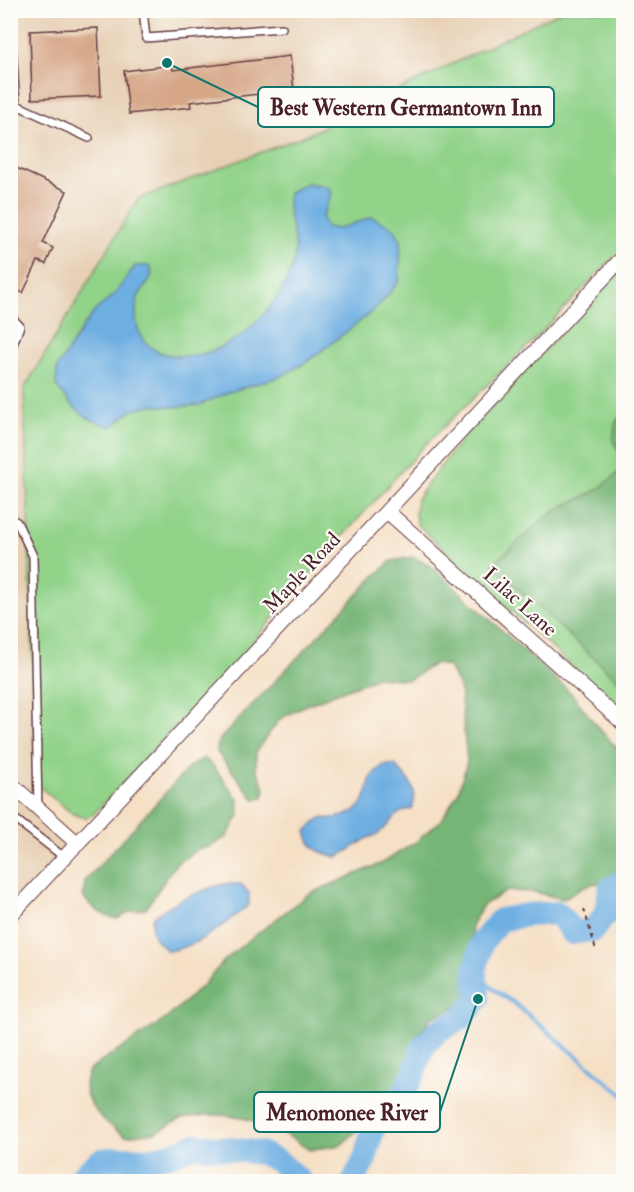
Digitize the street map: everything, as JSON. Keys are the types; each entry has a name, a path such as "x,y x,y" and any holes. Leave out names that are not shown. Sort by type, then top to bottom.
{"street":[{"name":"Maple Road","path":"10,916 624,256"},
{"name":"Lilac Lane","path":"388,512 624,724"},
{"path":"10,783 78,844"}],"lane":[{"path":"143,10 146,38 282,28"},
{"path":"12,47 13,103 89,138"},
{"path":"10,316 20,326 10,352"},
{"path":"10,518 17,522 33,556 38,808"},
{"path":"10,819 15,819 65,858"}],"path":[{"path":"584,909 596,950"}],"shaded area":[{"path":"11,11 561,11 309,134 138,199 24,389 49,564 36,801 75,838 11,906"}],"green space":[{"path":"561,11 623,11 623,247 534,340 424,446 333,547 248,648 94,814 86,818 73,814 37,785 24,389 138,199 309,134"},
{"path":"623,266 623,713 424,531 417,524 415,514 417,499 462,439"},
{"path":"623,413 623,458 613,441 616,422"},
{"path":"623,469 623,685 492,565 542,520 560,508 596,491"},
{"path":"413,557 431,566 571,693 623,755 623,890 607,881 584,886 563,899 534,892 507,891 483,905 472,924 470,982 461,1005 431,1018 416,1038 413,1055 394,1095 370,1108 361,1127 341,1145 309,1150 265,1125 217,1115 183,1118 158,1131 126,1136 105,1121 89,1101 85,1084 89,1070 167,1018 202,986 224,961 309,894 382,863 416,842 442,819 458,793 467,762 460,689 449,667 435,663 409,680 378,677 304,706 280,719 256,751 256,768 265,789 263,797 255,800 217,752 218,741 375,576 391,561"},
{"path":"204,758 213,766 238,799 239,815 227,837 209,847 198,849 175,865 146,908 129,912 117,919 97,911 83,896 85,881 190,766"}],"water":[{"path":"306,183 327,186 332,193 322,217 326,227 338,229 372,217 394,228 401,241 399,281 367,316 308,361 282,376 229,392 200,405 173,407 150,405 131,411 112,427 87,417 68,401 56,386 57,368 95,311 115,294 135,266 150,266 150,279 138,297 136,317 142,336 156,351 176,356 202,354 220,348 253,325 279,294 288,277 295,251 288,210 289,193"},
{"path":"384,765 395,765 408,780 414,795 412,809 396,815 379,833 337,857 313,847 306,831 320,818 338,817 360,807 373,774"},
{"path":"223,884 241,884 249,893 249,905 212,933 191,944 168,951 156,940 152,932 153,917 186,897"}],"building":[{"path":"98,28 101,96 32,99 30,31"},
{"path":"290,56 294,90 190,102 191,107 129,114 124,71 172,65 173,70"},
{"path":"10,165 67,191 43,243 53,248 46,264 38,261 23,293 10,287"}],"waterway":[{"path":"353,1182 365,1159 374,1125 398,1104 414,1073 422,1048 439,1030 461,1019 478,999 475,971 482,942 500,920 526,915 558,913 573,933 593,930 605,915 610,889 624,881"},
{"path":"475,971 624,1096"},
{"path":"75,1182 101,1160 147,1159 169,1155 195,1145 261,1153 278,1161 301,1182"}],"place":[{"name":"Best Western Germantown Inn","path":"167,63"},
{"name":"Menomonee River","path":"478,999"}]}
